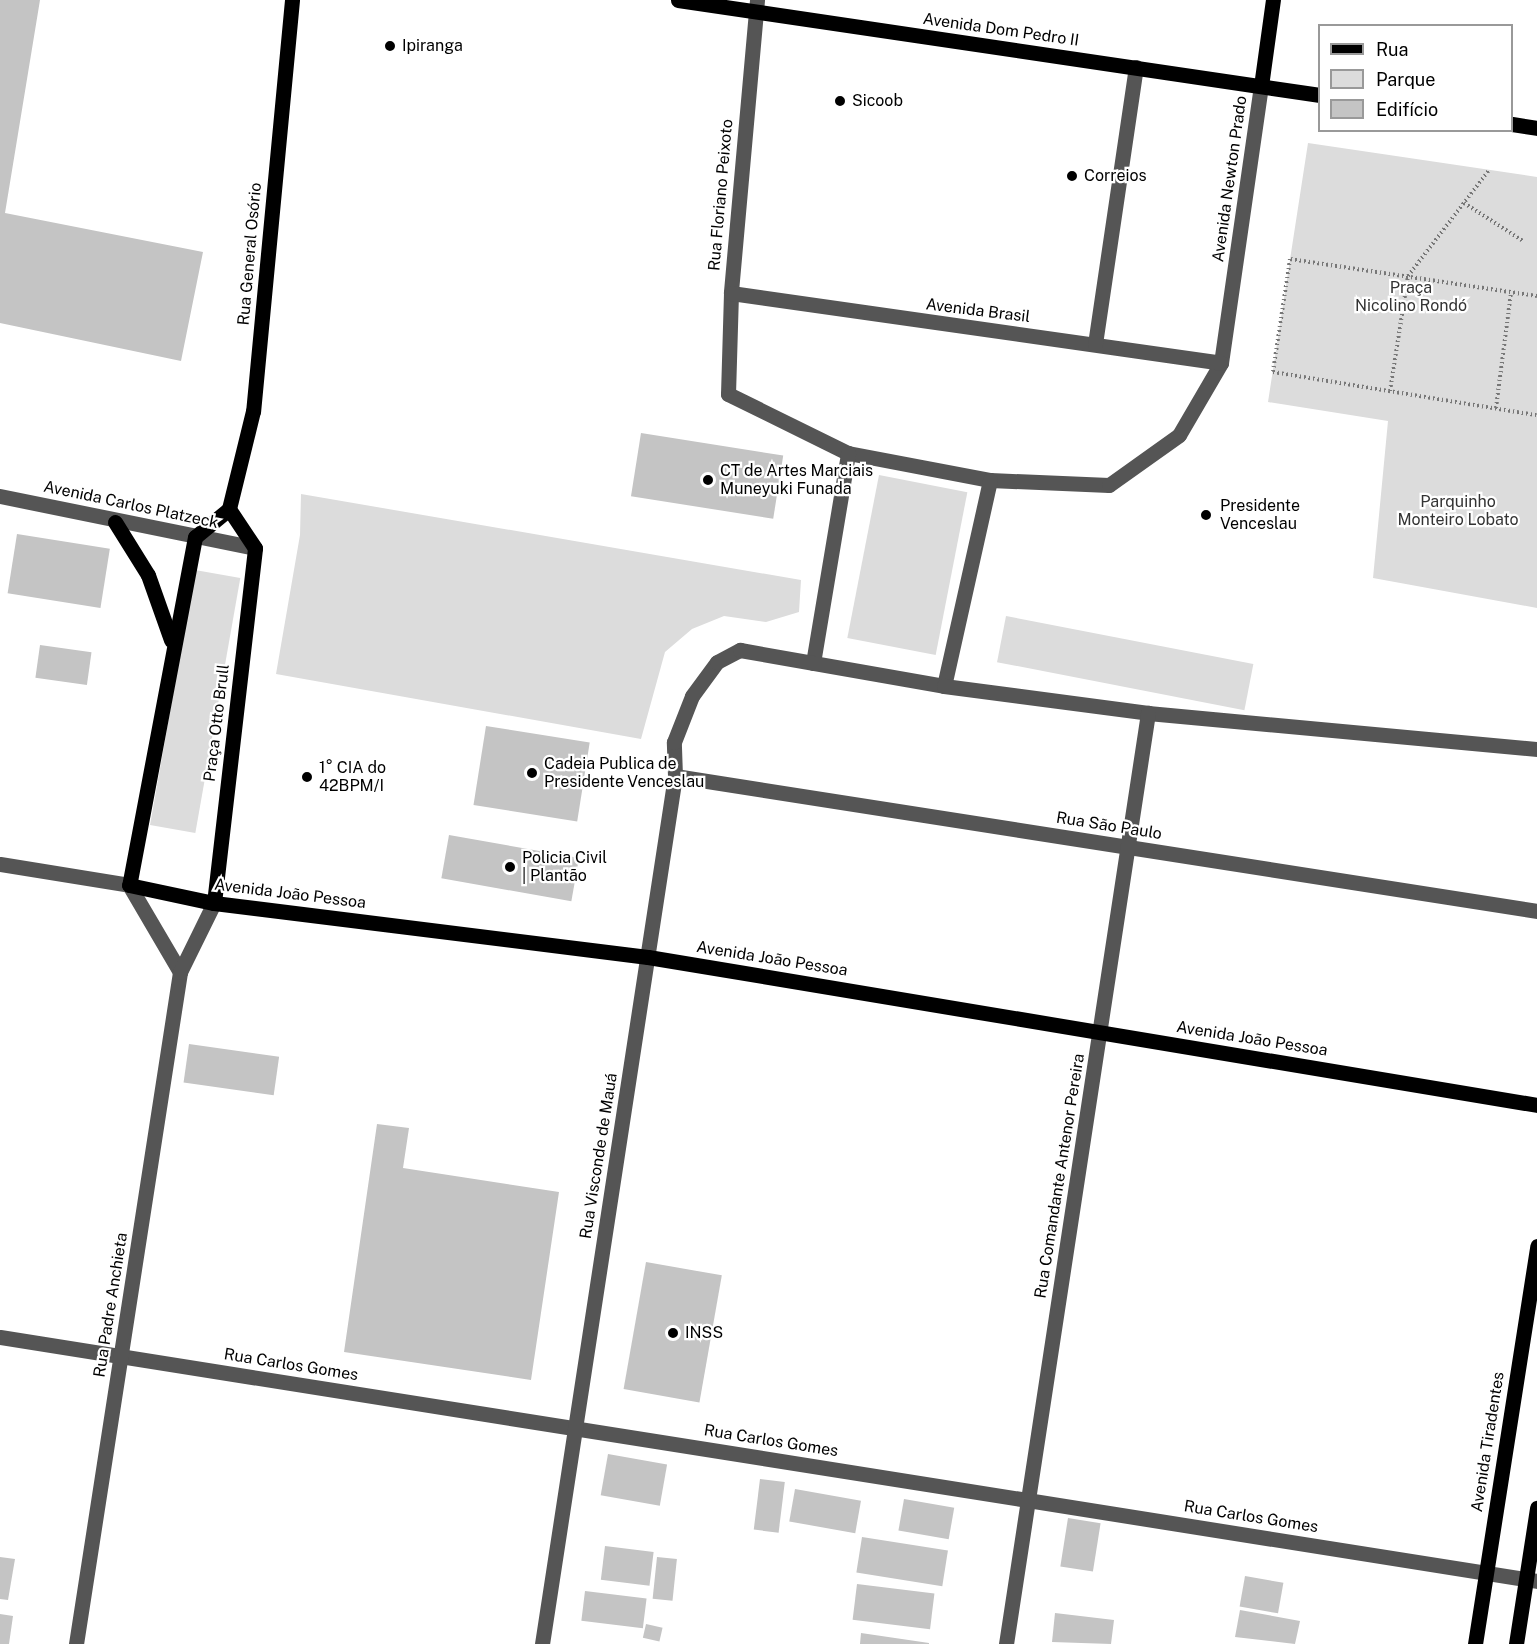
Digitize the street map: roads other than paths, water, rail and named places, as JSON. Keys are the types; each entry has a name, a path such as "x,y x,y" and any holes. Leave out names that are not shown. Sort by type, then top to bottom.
{"main road":[{"name":"Rua General Osório","path":"229,508 253,411 292,0"},
{"name":"Avenida Dom Pedro II","path":"678,0 756,6 1318,95"},
{"name":"Avenida Newton Prado","path":"1262,86 1273,0"},
{"path":"1513,124 1537,128"},
{"path":"129,885 172,644 195,537 229,508 255,548"},
{"path":"115,522 148,576 172,644"},
{"name":"Praça Otto Brull","path":"214,903 255,548"},
{"name":"Avenida João Pessoa","path":"129,885 214,903 648,957 1537,1105"},
{"name":"Avenida Tiradentes","path":"1475,1644 1537,1246"},
{"path":"1515,1644 1532,1580 1537,1508"}],"street":[{"name":"Rua Floriano Peixoto","path":"756,6 731,293 728,394 848,453"},
{"path":"1095,344 1136,67"},
{"name":"Avenida Newton Prado","path":"1221,363 1262,86"},
{"name":"Avenida Brasil","path":"731,293 1221,363"},
{"path":"1221,363 1179,435 1109,485 990,480 848,453 813,663 944,686 1148,713 1537,749"},
{"path":"944,686 990,480"},
{"name":"Avenida Carlos Platzeck","path":"0,496 115,522 255,548"},
{"name":"Rua Visconde de Mauá","path":"542,1644 675,776 679,722 702,678 740,650 813,663"},
{"name":"Rua Comandante Antenor Pereira","path":"1006,1644 1148,713"},
{"name":"Rua São Paulo","path":"675,776 1537,911"},
{"name":"Avenida João Pessoa","path":"0,864 129,885"},
{"path":"129,885 180,972"},
{"name":"Rua Padre Anchieta","path":"76,1644 180,972 214,903"},
{"name":"Rua Carlos Gomes","path":"0,1336 1532,1580"}],"place":[{"name":"Ipiranga","path":"390,46"},
{"name":"Sicoob","path":"840,101"},
{"name":"Correios","path":"1072,176"},
{"name":"CT de Artes Marciais Muneyuki Funada","path":"708,480"},
{"name":"Presidente Venceslau","path":"1206,515"},
{"name":"Cadeia Publica de Presidente Venceslau","path":"532,773"},
{"name":"1° CIA do 42BPM/I","path":"307,777"},
{"name":"Policia Civil | Plantão","path":"510,867"},
{"name":"INSS","path":"673,1333"}],"park label":[{"name":"Praça Nicolino Rondó","path":"1411,297"},
{"name":"Parquinho Monteiro Lobato","path":"1458,511"}]}
